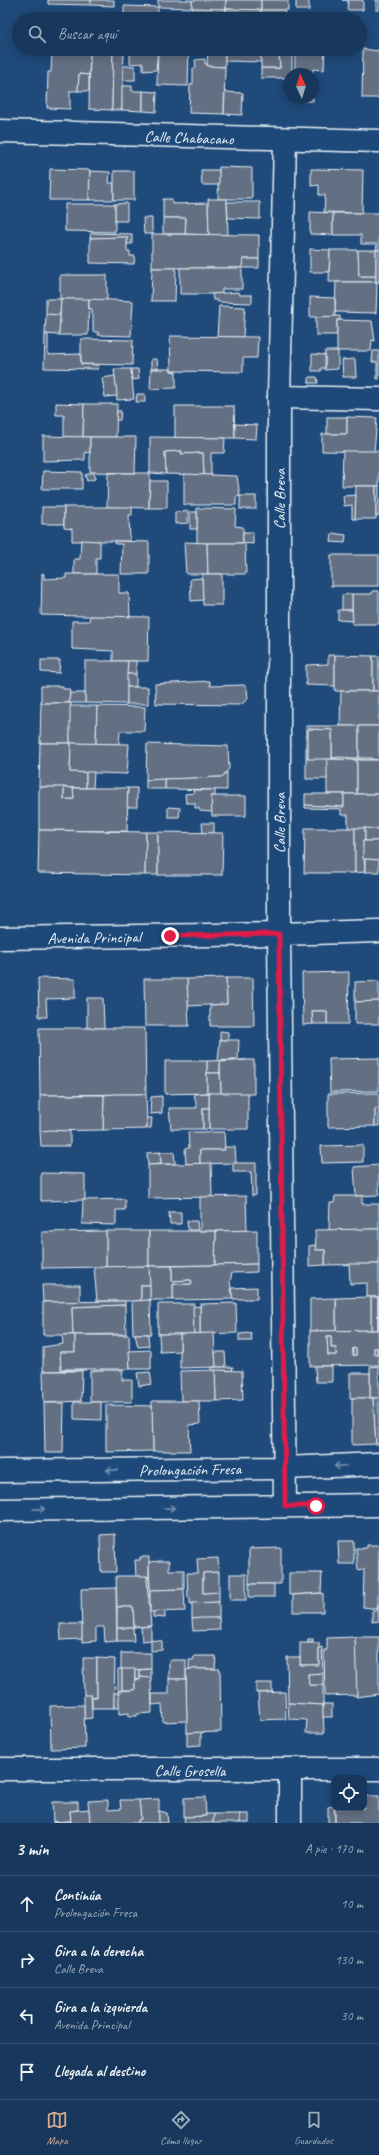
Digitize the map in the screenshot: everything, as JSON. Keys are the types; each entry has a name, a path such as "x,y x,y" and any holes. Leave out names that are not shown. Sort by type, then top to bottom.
{"street":[{"name":"Calle Chabacano","path":"0,131 285,140 379,141"},
{"name":"Calle Breva","path":"285,140 279,397 279,934 285,1506"},
{"path":"279,397 379,399"},
{"name":"Avenida Principal","path":"0,938 379,931"},
{"name":"Prolongación Fresa","path":"0,1471 284,1468 379,1464"},
{"path":"0,1510 379,1505"},
{"name":"Calle Grosella","path":"0,1768 290,1770 379,1769"},
{"path":"290,1770 290,1823"}],"building":[{"path":"48,0 91,0 91,5 48,4"},
{"path":"91,0 114,0 114,6 91,5"},
{"path":"158,0 192,0 192,8 158,7"},
{"path":"192,0 226,0 226,9 192,8"},
{"path":"226,0 261,0 261,10 226,9"},
{"path":"261,0 288,0 288,10 261,10"},
{"path":"296,0 309,0 309,10 296,10"},
{"path":"348,0 363,0 363,10 347,10"},
{"path":"376,0 379,0 379,10 376,10"},
{"path":"124,6 158,7 158,12 124,12"},
{"path":"192,8 226,9 226,12 192,12"},
{"path":"226,9 261,10 261,12 226,12"},
{"path":"261,10 285,10 285,12 261,12"},
{"path":"367,50 379,51 379,98 362,98 363,56 367,56"},
{"path":"52,56 90,56 89,75 79,74 78,91 70,91 70,109 47,108 48,72 51,72"},
{"path":"90,56 113,56 112,110 89,109"},
{"path":"113,56 124,56 122,110 112,110"},
{"path":"130,56 157,56 156,70 143,71 143,63 130,64"},
{"path":"158,56 189,56 188,86 157,85"},
{"path":"208,56 225,56 225,67 207,66"},
{"path":"225,56 261,56 261,62 225,61"},
{"path":"261,56 279,56 280,68 261,68"},
{"path":"279,56 292,56 292,68 283,68 283,78 261,78 261,68 280,68"},
{"path":"295,56 325,56 324,70 319,70 319,68 295,68"},
{"path":"205,59 205,64 208,64 207,66 225,67 224,114 189,113 190,85 193,84 193,68 196,68 195,60"},
{"path":"123,66 135,66 135,80 123,80"},
{"path":"79,74 89,75 89,91 78,91"},
{"path":"122,86 132,86 132,91 143,91 143,111 122,110"},
{"path":"143,91 157,92 156,112 143,111"},
{"path":"225,92 243,93 242,115 224,114"},
{"path":"219,167 252,168 252,199 218,199"},
{"path":"50,169 90,170 89,200 49,200"},
{"path":"311,169 363,170 362,213 324,212 325,195 319,195 319,185 311,186"},
{"path":"201,170 219,170 219,185 202,185"},
{"path":"90,171 110,172 109,183 114,183 114,200 89,200"},
{"path":"114,171 134,171 134,200 114,200"},
{"path":"163,199 172,199 172,204 208,203 209,235 185,234 186,218 163,218"},
{"path":"208,199 227,199 228,235 209,235"},
{"path":"227,202 260,202 260,219 228,218"},
{"path":"127,203 127,221 115,221 115,204"},
{"path":"65,204 115,204 115,232 65,231"},
{"path":"310,212 333,213 333,235 310,234"},
{"path":"333,213 379,213 379,250 376,250 377,244 361,244 361,235 333,235"},
{"path":"143,218 152,218 152,234 144,234"},
{"path":"163,218 186,218 185,234 163,234"},
{"path":"91,233 132,234 132,244 127,244 127,237 90,238"},
{"path":"152,234 259,235 259,259 243,259 242,268 152,268"},
{"path":"127,237 127,251 130,251 130,256 135,256 134,264 90,263 90,238"},
{"path":"310,249 330,250 329,272 310,272"},
{"path":"330,250 358,250 359,276 376,276 376,282 329,282"},
{"path":"358,250 376,250 376,276 359,276"},
{"path":"376,250 379,250 379,282 376,282"},
{"path":"243,259 259,259 259,268 242,268"},
{"path":"152,268 176,268 175,301 151,301"},
{"path":"180,268 242,268 242,289 222,289 222,294 180,294"},
{"path":"60,275 107,275 107,300 60,299"},
{"path":"336,282 377,282 376,313 335,312"},
{"path":"239,292 240,295 252,295 252,303 218,302 217,300 213,300 212,294"},
{"path":"310,297 335,298 335,317 310,317"},
{"path":"46,299 61,299 60,315 46,314"},
{"path":"61,299 89,299 88,335 59,335"},
{"path":"89,299 133,301 131,336 98,335 98,332 93,332 93,315 92,309 89,309"},
{"path":"219,306 245,307 243,337 217,337"},
{"path":"46,314 60,315 59,335 45,334"},
{"path":"340,316 340,320 337,320 337,335 316,335 316,317"},
{"path":"337,320 372,321 375,341 372,340 371,351 337,351"},
{"path":"45,334 48,335 48,355 81,354 81,364 99,365 98,369 44,368"},
{"path":"170,336 258,337 257,358 243,358 243,372 171,371"},
{"path":"81,339 133,340 132,365 81,364"},
{"path":"325,351 338,351 338,369 325,370"},
{"path":"373,351 379,351 379,379 377,379 377,362 372,362"},
{"path":"312,354 325,355 325,368 321,368 321,371 312,371"},
{"path":"151,359 157,359 158,369 151,369"},
{"path":"355,359 356,377 343,377 342,360"},
{"path":"114,369 131,369 134,399 117,400"},
{"path":"131,369 138,369 139,379 132,380"},
{"path":"151,369 170,369 171,371 176,372 176,388 150,389"},
{"path":"115,376 117,396 105,397 102,378"},
{"path":"309,377 317,377 318,383 309,383"},
{"path":"137,394 145,394 145,402 136,402"},
{"path":"56,403 84,404 83,437 64,437 64,415 56,415"},
{"path":"84,404 117,404 116,437 83,437"},
{"path":"175,406 234,406 235,438 175,438"},
{"path":"117,411 121,411 120,420 116,420"},
{"path":"327,417 347,417 347,434 327,434"},
{"path":"347,417 377,418 374,452 322,451 322,434 347,434"},
{"path":"235,424 257,425 256,439 235,438"},
{"path":"43,436 90,437 90,453 85,452 85,460 43,461"},
{"path":"90,437 136,437 135,473 90,472"},
{"path":"150,437 225,438 224,453 211,453 211,475 204,475 203,453 181,454 182,451 165,452 166,474 150,473"},
{"path":"182,451 181,454 203,453 204,475 166,474 165,452"},
{"path":"343,451 379,451 379,486 342,486"},
{"path":"43,471 82,472 82,489 42,489"},
{"path":"94,472 95,479 87,481 85,475"},
{"path":"108,473 150,473 149,508 107,507"},
{"path":"184,474 237,476 240,496 236,497 236,505 184,505"},
{"path":"150,481 167,481 167,508 149,508"},
{"path":"356,486 376,486 376,519 355,519"},
{"path":"376,486 379,486 379,515 376,516"},
{"path":"356,495 355,519 352,519 352,505 344,506 343,496"},
{"path":"240,496 256,496 256,509 240,509"},
{"path":"42,507 64,507 64,524 42,524"},
{"path":"64,507 132,507 132,515 129,515 130,541 72,541 72,529 64,528"},
{"path":"197,508 236,509 235,526 243,527 243,543 197,543"},
{"path":"188,511 188,523 175,524 175,512"},
{"path":"190,512 197,512 197,529 190,529"},
{"path":"243,532 253,532 253,544 243,543"},
{"path":"332,533 346,535 345,543 331,542"},
{"path":"81,540 100,541 100,558 96,558 96,574 74,574 74,559 80,559"},
{"path":"115,541 149,542 149,574 121,574 122,544 115,544"},
{"path":"184,542 207,543 208,574 186,574"},
{"path":"207,543 245,543 246,574 208,574"},
{"path":"331,555 379,555 379,586 331,586"},
{"path":"42,573 44,574 44,579 66,578 66,574 119,574 119,593 129,593 130,617 41,615"},
{"path":"202,574 222,574 222,605 203,605"},
{"path":"202,578 203,600 191,601 190,579"},
{"path":"372,591 379,591 379,624 352,624 352,594 372,594"},
{"path":"352,594 352,610 342,610 342,595"},
{"path":"338,610 352,610 353,621 338,620"},
{"path":"90,616 149,617 148,661 113,661 113,651 72,649 72,621 89,621"},
{"path":"328,655 335,655 335,686 306,685 306,665 328,664"},
{"path":"335,655 373,656 373,691 335,691"},
{"path":"373,656 379,656 379,691 373,691"},
{"path":"41,660 60,660 59,673 41,672"},
{"path":"85,661 128,661 127,704 85,703"},
{"path":"128,661 136,661 136,674 127,674"},
{"path":"127,674 136,674 136,687 127,687"},
{"path":"210,681 210,686 244,685 247,689 248,699 240,705 156,704 155,684"},
{"path":"41,686 63,686 63,689 70,689 69,703 41,703"},
{"path":"127,687 148,687 148,704 127,704"},
{"path":"341,691 379,691 379,726 340,726"},
{"path":"70,693 85,693 85,703 69,703"},
{"path":"41,703 71,703 70,743 40,743"},
{"path":"70,706 97,706 96,744 70,743"},
{"path":"97,706 145,707 144,731 120,731 119,744 96,744"},
{"path":"306,726 359,726 359,758 332,758 332,730 308,729 308,760 306,759"},
{"path":"359,726 379,726 379,760 359,758"},
{"path":"308,729 332,730 332,759 308,760"},
{"path":"40,743 71,743 70,772 86,772 86,788 39,787"},
{"path":"71,743 129,744 127,774 70,772"},
{"path":"147,744 228,746 229,769 222,777 146,780"},
{"path":"341,757 372,758 372,760 332,759"},
{"path":"306,759 327,759 328,779 306,779"},
{"path":"327,759 357,760 357,794 327,794"},
{"path":"357,760 379,760 379,794 357,794"},
{"path":"86,772 94,772 93,788 86,788"},
{"path":"227,772 227,790 165,789 165,779 222,777"},
{"path":"165,779 165,789 146,789 146,780"},
{"path":"39,787 64,787 64,799 74,799 73,788 128,788 127,831 39,830"},
{"path":"64,787 73,788 74,799 64,799"},
{"path":"128,788 137,788 137,807 127,807"},
{"path":"193,790 215,790 215,796 211,796 212,812 200,811 199,808 195,808 195,803 186,803 185,794 194,793"},
{"path":"305,794 344,794 344,807 305,805"},
{"path":"344,794 379,794 379,829 348,828 348,815 341,815 341,809 305,808 305,805 344,807"},
{"path":"211,796 246,796 246,816 212,816"},
{"path":"168,807 180,808 179,817 168,817"},
{"path":"202,823 214,823 214,833 203,833"},
{"path":"305,828 355,828 355,873 304,873"},
{"path":"355,828 365,828 365,841 363,841 365,872 355,873"},
{"path":"365,828 379,829 379,841 365,841"},
{"path":"39,830 146,832 145,875 38,873"},
{"path":"146,832 158,832 158,875 145,875"},
{"path":"158,832 223,833 222,875 158,875"},
{"path":"363,841 379,841 379,860 363,859"},
{"path":"365,859 379,860 379,872 365,872"},
{"path":"349,972 348,1024 327,1024 327,1011 312,1011 313,1024 303,1025 302,973"},
{"path":"38,978 75,979 75,998 46,999 47,1017 39,1017"},
{"path":"226,978 253,978 254,1026 210,1026 210,1005 227,1004"},
{"path":"226,978 227,1004 188,1006 187,979"},
{"path":"144,979 187,979 189,1026 145,1026"},
{"path":"379,981 379,1001 355,1002 355,982"},
{"path":"87,998 103,998 104,1028 87,1028"},
{"path":"379,1001 379,1024 355,1024 355,1002"},
{"path":"312,1011 327,1011 327,1024 313,1024"},
{"path":"39,1028 145,1028 146,1094 40,1095"},
{"path":"220,1031 228,1032 228,1040 220,1040"},
{"path":"220,1040 239,1040 238,1060 218,1061"},
{"path":"379,1058 379,1091 330,1092 329,1059"},
{"path":"246,1060 220,1062 220,1073 207,1073 207,1061"},
{"path":"254,1060 254,1094 221,1094 220,1062"},
{"path":"165,1061 207,1061 207,1093 165,1094"},
{"path":"207,1073 220,1073 221,1094 207,1093"},
{"path":"209,1093 248,1093 248,1129 209,1129"},
{"path":"209,1093 209,1108 203,1108 203,1129 171,1129 169,1108 197,1108 194,1094"},
{"path":"379,1093 379,1109 375,1109 375,1126 328,1127 328,1094"},
{"path":"146,1094 147,1129 103,1130 104,1095"},
{"path":"40,1095 104,1095 103,1130 40,1131"},
{"path":"162,1096 162,1113 150,1114 151,1097"},
{"path":"203,1108 209,1108 209,1129 203,1129"},
{"path":"375,1109 379,1109 379,1126 375,1126"},
{"path":"147,1118 152,1118 151,1128 147,1128"},
{"path":"40,1131 70,1131 70,1146 41,1146"},
{"path":"188,1132 224,1132 225,1150 200,1150 200,1164 186,1164 185,1149 189,1148"},
{"path":"363,1145 363,1162 322,1163 321,1146"},
{"path":"224,1147 235,1147 236,1163 200,1164 200,1150 225,1150"},
{"path":"160,1152 174,1152 175,1164 161,1164"},
{"path":"160,1152 161,1164 148,1165 147,1153"},
{"path":"211,1163 212,1197 148,1198 148,1165"},
{"path":"233,1163 256,1163 256,1195 252,1196 251,1172 233,1172"},
{"path":"379,1165 379,1195 356,1196 354,1167"},
{"path":"41,1173 85,1174 85,1200 41,1201"},
{"path":"246,1196 247,1231 200,1231 200,1197"},
{"path":"335,1196 362,1196 362,1204 379,1204 379,1229 329,1230 330,1203 334,1203"},
{"path":"125,1199 125,1210 116,1210 116,1225 82,1224 83,1200"},
{"path":"169,1212 181,1212 181,1224 170,1224"},
{"path":"187,1221 197,1221 198,1230 188,1230"},
{"path":"379,1229 379,1264 325,1265 325,1250 316,1250 315,1230"},
{"path":"257,1230 257,1264 215,1265 216,1231"},
{"path":"106,1231 149,1231 149,1266 106,1267"},
{"path":"106,1231 106,1267 42,1268 42,1232"},
{"path":"149,1231 216,1231 215,1265 149,1266"},
{"path":"315,1245 316,1250 325,1250 325,1265 309,1266 309,1246"},
{"path":"257,1264 257,1272 232,1273 230,1282 233,1299 173,1300 173,1284 192,1284 191,1280 172,1281 172,1266"},
{"path":"349,1264 379,1264 379,1297 367,1297 367,1283 350,1284"},
{"path":"149,1266 172,1266 172,1281 191,1280 192,1284 173,1284 173,1300 150,1300"},
{"path":"149,1266 150,1285 141,1285 141,1301 97,1301 94,1267"},
{"path":"42,1285 80,1285 80,1302 43,1302"},
{"path":"141,1285 150,1285 150,1300 141,1301"},
{"path":"257,1287 257,1299 233,1299 231,1288"},
{"path":"371,1297 378,1297 378,1330 371,1330"},
{"path":"371,1297 371,1330 336,1331 336,1298"},
{"path":"379,1297 379,1330 378,1330"},
{"path":"336,1298 336,1331 310,1331 310,1299"},
{"path":"150,1300 151,1334 133,1334 132,1301"},
{"path":"125,1301 125,1305 72,1307 73,1335 43,1335 43,1302"},
{"path":"236,1303 237,1333 200,1334 200,1304"},
{"path":"158,1304 194,1304 194,1334 158,1334"},
{"path":"125,1305 126,1334 73,1335 72,1307"},
{"path":"200,1306 200,1334 194,1334 193,1307"},
{"path":"378,1330 379,1365 310,1366 310,1331","holes":["327,1336 331,1336 331,1348 336,1348 336,1355 328,1355","353,1348 356,1349 356,1355 353,1355","374,1348 377,1348 377,1354 374,1354"]},
{"path":"214,1333 216,1367 180,1368 180,1334"},
{"path":"251,1333 252,1341 239,1341 239,1334"},
{"path":"135,1334 148,1334 149,1346 138,1347"},
{"path":"159,1334 180,1334 180,1351 160,1352"},
{"path":"62,1335 75,1335 75,1352 60,1352 61,1369 86,1370 43,1371 43,1347 63,1344"},
{"path":"75,1335 129,1335 130,1369 61,1369 60,1352 75,1352"},
{"path":"327,1336 331,1336 331,1348 336,1348 336,1355 328,1355"},
{"path":"353,1348 356,1349 356,1355 353,1355"},
{"path":"374,1348 377,1348 377,1354 374,1354"},
{"path":"151,1350 151,1369 130,1369 129,1351"},
{"path":"215,1352 225,1352 226,1367 216,1367"},
{"path":"315,1366 332,1366 332,1382 316,1382"},
{"path":"379,1366 379,1398 370,1398 370,1367"},
{"path":"233,1367 232,1372 211,1371 211,1368"},
{"path":"123,1370 122,1380 132,1380 132,1402 90,1402 90,1371"},
{"path":"215,1370 242,1371 243,1400 216,1401"},
{"path":"215,1370 216,1401 181,1401 180,1371"},
{"path":"43,1371 82,1371 81,1401 44,1403"},
{"path":"150,1372 152,1384 139,1386 137,1373"},
{"path":"350,1373 370,1373 370,1398 350,1398"},
{"path":"352,1398 373,1398 376,1444 352,1445"},
{"path":"373,1398 379,1398 379,1444 376,1444"},
{"path":"152,1401 199,1401 200,1424 189,1425 190,1451 153,1451"},
{"path":"74,1402 101,1402 101,1420 74,1419"},
{"path":"44,1403 64,1403 63,1453 45,1453"},
{"path":"106,1405 152,1406 153,1451 106,1452"},
{"path":"115,1534 116,1572 101,1572 100,1535"},
{"path":"338,1541 354,1541 354,1564 339,1564"},
{"path":"367,1545 379,1545 378,1609 363,1607 364,1569 358,1570 356,1548 367,1548"},
{"path":"281,1548 281,1584 249,1584 249,1549"},
{"path":"140,1557 149,1557 149,1577 136,1576 135,1560 140,1560"},
{"path":"218,1558 219,1572 203,1573 203,1593 219,1592 219,1602 190,1604 190,1598 188,1598 187,1573 198,1573 197,1559"},
{"path":"169,1561 169,1570 184,1570 184,1589 150,1590 149,1562"},
{"path":"219,1572 219,1592 203,1593 203,1573"},
{"path":"289,1573 322,1573 321,1593 289,1595"},
{"path":"230,1574 246,1574 246,1600 230,1600"},
{"path":"116,1576 147,1576 151,1626 134,1627 133,1607 117,1607"},
{"path":"147,1577 149,1577 150,1596 148,1596"},
{"path":"249,1584 274,1584 274,1597 249,1597"},
{"path":"116,1588 117,1641 105,1642 104,1627 96,1627 96,1641 82,1642 81,1589"},
{"path":"184,1589 185,1611 150,1612 150,1590"},
{"path":"323,1593 323,1612 293,1612 293,1595"},
{"path":"219,1602 219,1618 192,1619 192,1603"},
{"path":"378,1604 379,1621 372,1622 372,1611 377,1611"},
{"path":"117,1607 133,1607 134,1628 117,1628"},
{"path":"165,1611 165,1618 153,1617 153,1612"},
{"path":"219,1618 220,1630 193,1631 192,1619"},
{"path":"60,1624 82,1624 82,1639 61,1640"},
{"path":"151,1626 151,1640 142,1641 141,1627"},
{"path":"117,1628 133,1628 134,1641 117,1641"},
{"path":"355,1637 379,1637 379,1694 356,1697"},
{"path":"355,1637 357,1695 325,1696 324,1650 327,1650 327,1638"},
{"path":"308,1639 313,1639 313,1643 308,1643"},
{"path":"151,1640 162,1641 162,1650 151,1651"},
{"path":"300,1643 319,1643 319,1665 300,1665"},
{"path":"322,1647 323,1673 308,1674 309,1685 323,1685 323,1705 288,1703 287,1657 300,1657 300,1665 319,1665 319,1648"},
{"path":"121,1653 151,1653 151,1669 121,1670"},
{"path":"194,1656 216,1656 215,1669 189,1669 189,1660 193,1660"},
{"path":"83,1658 97,1658 97,1697 84,1695"},
{"path":"97,1658 115,1659 114,1708 92,1708 92,1697 97,1697"},
{"path":"169,1660 186,1660 186,1679 169,1679"},
{"path":"118,1669 122,1669 122,1690 118,1691"},
{"path":"122,1669 135,1669 135,1690 122,1690"},
{"path":"135,1669 140,1670 140,1680 135,1679"},
{"path":"151,1669 151,1678 140,1677 140,1670"},
{"path":"220,1669 221,1732 187,1733 186,1670"},
{"path":"323,1673 323,1685 309,1685 308,1674"},
{"path":"140,1677 151,1678 152,1713 137,1714 137,1716 129,1716 129,1713 119,1714 118,1691 135,1690 135,1679 140,1680"},
{"path":"169,1679 186,1679 187,1721 163,1722 162,1704 152,1705 152,1694 169,1694"},
{"path":"256,1683 272,1683 272,1692 256,1693"},
{"path":"285,1692 286,1719 260,1720 258,1693"},
{"path":"114,1693 119,1693 119,1708 114,1708"},
{"path":"84,1695 91,1695 92,1718 84,1719"},
{"path":"288,1703 323,1705 324,1733 306,1733 307,1720 289,1719"},
{"path":"323,1704 332,1704 332,1717 323,1717"},
{"path":"84,1705 85,1748 51,1749 50,1706"},
{"path":"201,1732 201,1745 187,1746 187,1733"},
{"path":"367,1796 379,1796 379,1823 335,1823 335,1811 367,1811"},
{"path":"205,1797 206,1816 184,1817 184,1798"},
{"path":"159,1799 159,1823 138,1823 138,1820 141,1819 139,1800"},
{"path":"108,1800 108,1810 121,1809 120,1800 139,1800 141,1819 138,1820 138,1823 90,1823 88,1801"},
{"path":"52,1802 78,1802 78,1810 70,1811 71,1821 53,1822"},
{"path":"331,1806 331,1811 334,1811 335,1823 328,1823 328,1807"},
{"path":"89,1809 90,1823 71,1823 70,1811"},
{"path":"159,1811 167,1813 168,1823 159,1823"},
{"path":"206,1814 214,1814 213,1823 185,1823 184,1817 206,1816"},
{"path":"214,1814 240,1814 240,1823 213,1823"},
{"path":"240,1814 249,1814 249,1823 240,1823"},
{"path":"71,1821 71,1823 53,1823 53,1822"}],"route":[{"path":"170,936 279,934 285,1506 316,1506"}]}
